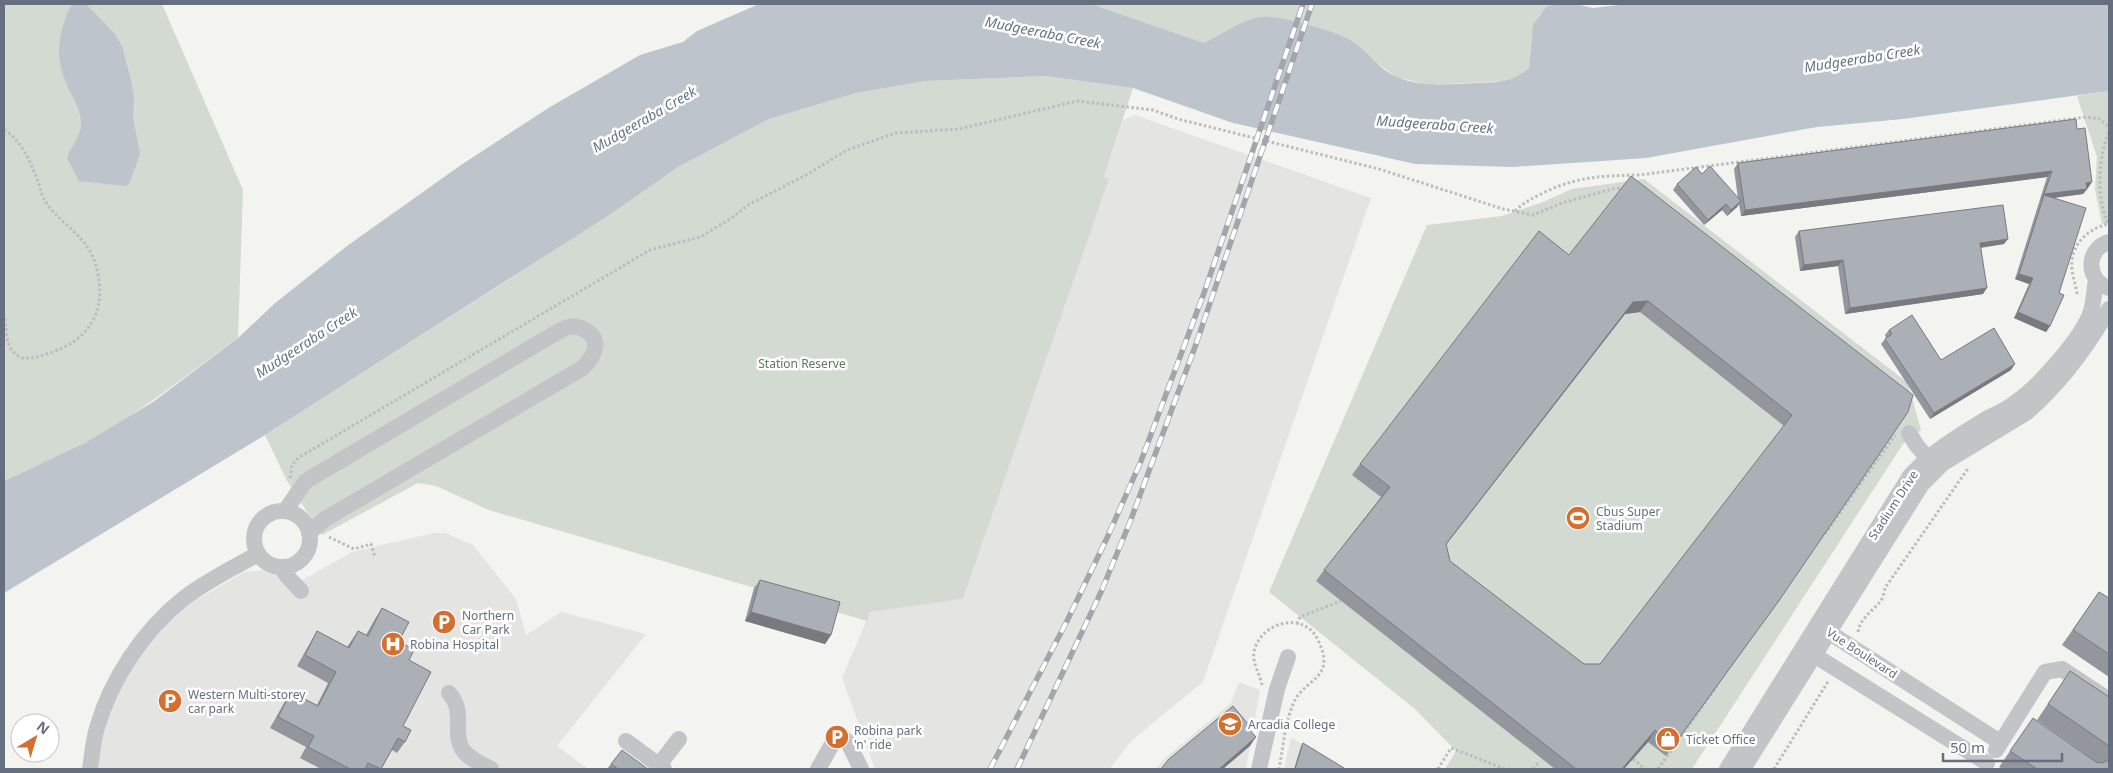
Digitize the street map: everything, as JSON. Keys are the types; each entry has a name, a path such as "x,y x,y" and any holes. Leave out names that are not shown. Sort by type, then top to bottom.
{"street":[{"name":"Stadium Drive","path":"1933,463 1951,440 2016,403 2055,364 2073,342 2091,310 2102,284 2090,266 2092,258 2100,246 2109,242"},
{"name":"Stadium Drive","path":"1727,769 1823,628 1910,476 1933,463 1959,453 2026,413 2076,362 2109,309"},
{"path":"285,511 298,491 311,478 566,328 570,326 581,328 594,338 594,353 581,369 314,528 307,551 302,559 294,565 281,567 266,562 258,554 254,538 256,529 260,521 267,515 285,511 314,528"},
{"path":"1910,433 1917,446 1933,463"},
{"path":"90,769 96,729 105,705 122,671 137,648 162,619 184,599 258,554"},
{"path":"281,567 302,591 302,559"},
{"name":"Stadium Drive","path":"1743,769 1814,655 1823,628"},
{"name":"Vue Boulevard","path":"1823,628 2000,742"},
{"path":"1814,655 1895,705 1986,766 2045,672 2062,668 2109,700"},
{"path":"1259,769 1277,689 1288,657"},
{"name":"Vue Boulevard","path":"1895,705 1907,682"},
{"path":"2016,718 2031,728"},
{"path":"458,730 462,749 491,769"},
{"path":"818,769 834,741 841,736 851,746 860,769"},
{"path":"626,741 661,767 679,739"}],"path":[{"path":"298,491 290,474 292,465 296,460 650,250 700,237 730,219 748,205 808,174 847,150 896,133 960,129 1077,101 1153,110 1178,119 1379,169 1503,209 1533,215 1562,202 1616,188 1630,189"},
{"path":"1515,211 1523,203 1566,182 1586,177 1639,175 2087,116 2100,119 2109,126"},
{"path":"4,130 14,137 21,147 48,206 89,250 98,279 100,294 95,320 86,333 58,350 38,357 22,358 11,349 7,342 4,315"},
{"path":"2078,299 2072,271 2072,259 2077,245 2086,234 2099,226 2108,224 2102,210 2100,174 2105,142 2109,131"},
{"path":"1819,542 1905,420 1910,433"},
{"path":"1850,646 1858,634 1859,626 1870,611 1881,602 1885,588 1940,506 1974,461"},
{"path":"314,528 354,549 371,544 375,557"},
{"path":"1297,624 1300,616 1341,601"},
{"path":"1774,769 1836,669"},
{"path":"1658,769 1721,680"},
{"path":"1438,769 1451,748 1505,769"},
{"path":"1633,759 1645,769"},
{"path":"1533,769 1539,762"}],"shaded area":[{"path":"1135,115 1371,198 1203,682 1131,741 1110,769 875,769 842,678 870,612 963,599 1109,179 1104,176 1123,120"},
{"name":"Robina Hospital","path":"434,533 445,533 473,545 516,599 526,635 561,612 646,634 557,746 588,769 97,769 111,708 124,681 142,653 166,625 191,603 244,572 264,570 280,577 288,588 352,552"},
{"name":"Arcadia College","path":"1239,682 1260,690 1246,769 1156,769 1164,759 1231,703"},
{"path":"1291,737 1343,769 1284,769"}],"green space":[{"path":"4,4 162,4 243,190 238,338 164,392 107,430 77,447 4,481"},
{"path":"1091,4 1557,4 1548,8 1536,21 1533,30 1529,68 1518,77 1504,81 1428,85 1396,77 1350,40 1225,33 1204,43"},
{"name":"Station Reserve","path":"1045,76 1133,88 1104,176 1109,179 963,599 870,612 867,621 489,510 436,486 418,483 322,535 287,481 265,435 508,280 678,167 769,119 856,93 926,81"},
{"path":"2109,91 2109,222 2102,224 2095,189 2097,157 2077,96"},
{"name":"Cbus Super Stadium","path":"1644,179 1908,383 1921,430 1903,444 1692,769 1445,769 1456,751 1415,709 1269,592 1427,225 1502,216 1543,202 1572,189"}],"water":[{"path":"74,4 86,4 114,33 122,46 134,97 133,118 140,154 129,184 125,186 79,181 67,158 80,132 81,120 80,113 64,78 59,50 66,16"},
{"name":"Mudgeeraba Creek","path":"759,4 1091,4 1204,43 1253,19 1270,17 1287,19 1334,33 1350,40 1379,65 1397,77 1417,83 1436,85 1498,82 1523,73 1529,68 1533,25 1546,7 1557,4 1576,4 1593,8 1627,4 2109,4 2109,91 1903,119 1817,127 1646,158 1513,167 1415,164 1233,123 1133,88 1045,76 926,81 856,93 769,119 678,167 609,215 265,435 4,593 4,481 85,443 153,402 238,338 274,304 347,246 461,165 550,107 640,55 683,42 697,31"}],"building":[{"path":"2076,119 2077,129 2085,128 2092,182 2086,183 2087,189 2044,194 2052,171 1745,210 1738,163"},
{"path":"1710,166 1741,201 1731,210 1726,204 1708,220 1677,184 1696,167 1702,174"},
{"path":"1631,176 1913,395 1908,412 1778,602 1674,745 1655,730 1622,769 1576,769 1324,570 1390,487 1360,464 1539,231 1569,255","holes":["1648,301 1792,415 1600,664 1584,664 1450,561 1446,544 1633,302"]},
{"path":"2044,195 2086,208 2059,293 2064,295 2050,326 2018,312 2033,278 2019,274"},
{"path":"2003,205 2008,239 1980,243 1987,288 1850,308 1843,260 1804,265 1799,231"},
{"path":"1912,315 1941,360 1994,328 2015,364 1934,413 1885,339 1892,334 1889,330"},
{"path":"760,580 840,602 831,635 751,612"},
{"path":"2099,592 2109,598 2109,654 2073,630"},
{"path":"382,608 409,622 399,641 414,650 409,660 431,672 403,726 411,730 405,742 398,738 381,769 368,763 365,769 350,769 308,747 314,736 278,717 291,692 318,706 336,672 305,655 317,631 349,648 358,631 368,636"},
{"path":"2070,671 2109,697 2109,748 2108,745 2048,704"},
{"name":"Arcadia College","path":"1233,706 1256,737 1219,769 1161,769 1169,759"},
{"path":"2033,718 2096,762 2102,763 2109,760 2109,769 2037,769 2010,751"},
{"path":"1303,743 1344,768 1295,769"},
{"path":"622,750 648,769 618,769 611,764"}],"railway":[{"path":"990,769 1066,623 1141,461 1204,293 1303,4"},
{"path":"1017,769 1101,592 1130,522 1195,347 1312,4"}],"place":[{"name":"Cbus Super Stadium","path":"1578,518"},
{"name":"Northern Car Park","path":"444,622"},
{"name":"Robina Hospital","path":"393,644"},
{"name":"Western Multi-storey car park","path":"170,701"},
{"name":"Arcadia College","path":"1230,724"},
{"name":"Robina park 'n' ride","path":"837,737"},
{"name":"Ticket Office","path":"1668,739"}]}
